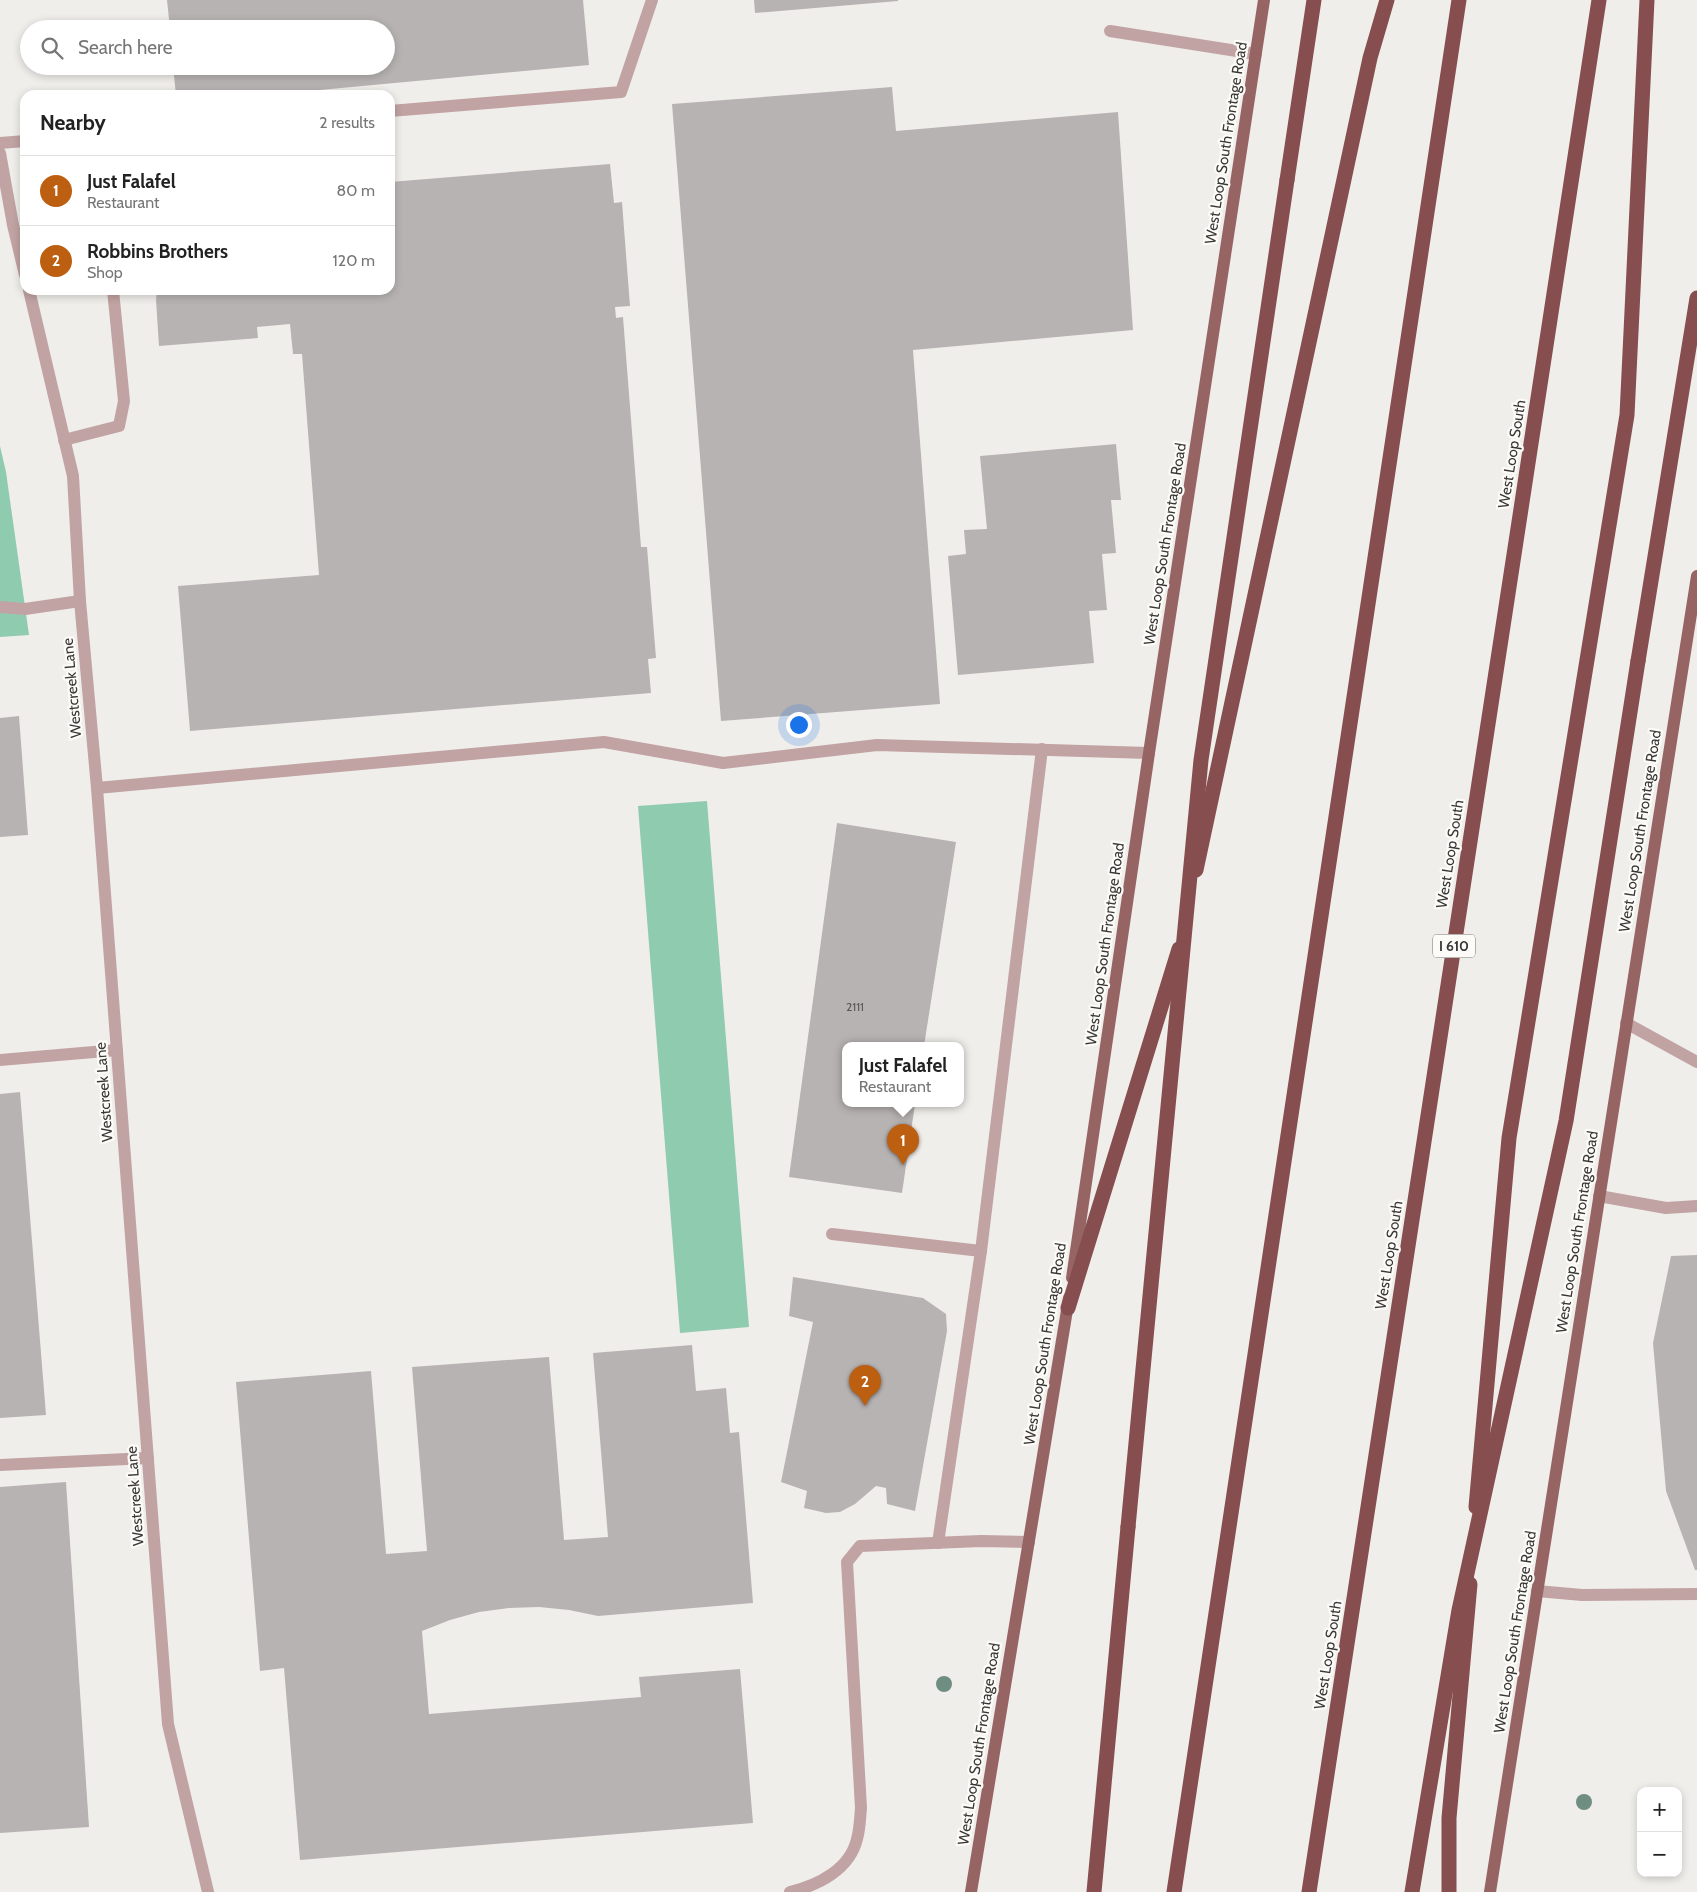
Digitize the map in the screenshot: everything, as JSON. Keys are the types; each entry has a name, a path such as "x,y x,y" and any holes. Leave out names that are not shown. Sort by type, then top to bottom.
{"highway":[{"path":"1094,1892 1201,760 1314,0"},
{"path":"1068,1308 1177,956 1370,58 1388,0"},
{"path":"1174,1892 1459,0"},
{"name":"West Loop South","path":"1310,1892 1599,0"},
{"path":"1449,1892 1449,1818 1508,1138 1627,415 1647,0"},
{"path":"1412,1892 1459,1610 1566,1121 1697,298"}],"main road":[{"name":"West Loop South Frontage Road","path":"971,1892 1068,1308 1149,753 1264,0"},
{"name":"West Loop South Frontage Road","path":"1490,1892 1697,576"}],"street":[{"path":"395,111 621,92 652,0"},
{"path":"1110,31 1256,54"},
{"path":"0,142 20,140"},
{"path":"0,153 19,224"},
{"name":"Westcreek Lane","path":"29,295 73,476 80,601 97,788 168,1724 208,1892"},
{"path":"64,440 119,426 124,401 113,295"},
{"path":"0,607 25,609 80,601"},
{"path":"97,788 604,742 723,763 877,745 1149,753"},
{"path":"938,1543 982,1251 1042,749"},
{"path":"1626,1023 1697,1062"},
{"path":"0,1060 117,1050"},
{"path":"1599,1196 1666,1208 1697,1206"},
{"path":"832,1234 982,1251"},
{"path":"0,1465 148,1458"},
{"path":"790,1892 809,1888 832,1874 848,1860 857,1840 862,1808 847,1562 860,1546 1029,1542"},
{"path":"1537,1591 1582,1595 1697,1594"}],"green space":[{"path":"0,446 6,472 29,635 0,637"},
{"path":"707,801 749,1327 680,1333 638,806"}],"building":[{"path":"167,0 583,0 589,65 320,90 175,90 174,75 395,75 395,20 169,20"},
{"path":"754,0 898,0 898,1 755,13"},
{"path":"892,87 896,131 1118,112 1133,330 913,350 940,704 721,721 672,104"},
{"path":"610,164 614,203 622,202 630,306 615,307 616,318 623,317 641,547 647,547 656,658 648,659 651,693 190,731 178,586 319,575 302,354 293,354 290,324 257,327 258,338 159,346 156,295 395,295 395,182"},
{"path":"1116,444 1121,500 1111,500 1116,553 1102,554 1107,610 1089,611 1094,663 958,675 948,556 966,554 964,530 987,529 980,456"},
{"path":"19,716 28,835 0,837 0,718"},
{"path":"837,823 956,842 925,1042 842,1042 842,1107 915,1107 902,1193 789,1177"},
{"path":"20,1092 46,1415 0,1418 0,1094"},
{"path":"1697,1255 1697,1570 1695,1570 1666,1491 1653,1343 1671,1256"},
{"path":"793,1277 923,1298 946,1314 947,1331 915,1511 887,1504 886,1488 876,1486 855,1504 840,1512 826,1513 804,1508 807,1491 781,1482 813,1322 789,1316"},
{"path":"692,1345 696,1391 726,1388 730,1433 739,1432 753,1603 598,1616 569,1610 539,1607 509,1608 479,1612 450,1620 422,1631 429,1714 641,1697 639,1677 740,1669 753,1823 300,1860 284,1668 260,1671 236,1382 371,1371 386,1554 427,1551 412,1367 549,1357 564,1540 608,1537 593,1353"},
{"path":"66,1482 89,1827 0,1833 0,1487"}],"place":[{"name":"Just Falafel","path":"903,1165"},
{"name":"Robbins Brothers","path":"865,1406"}]}
